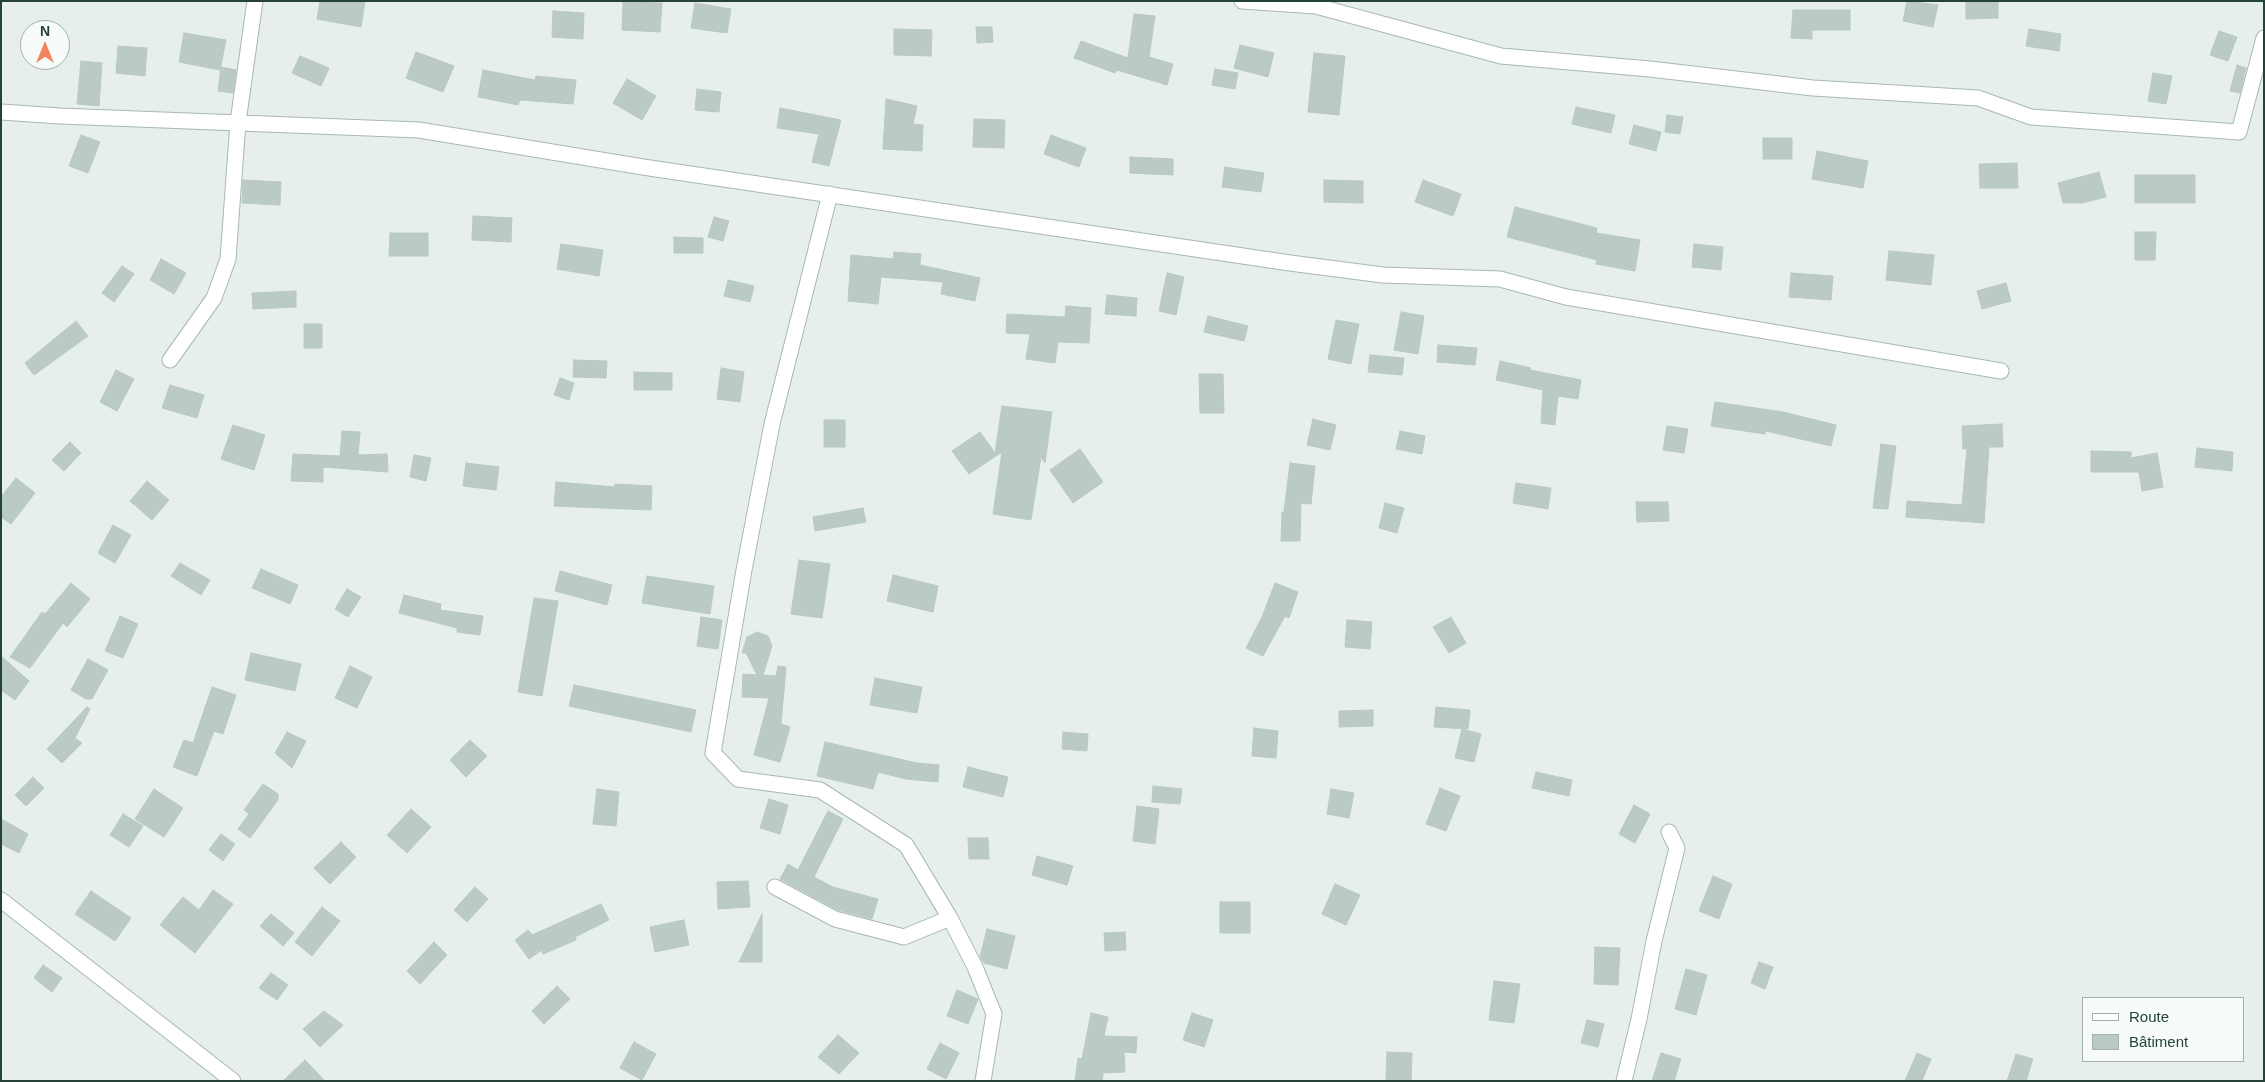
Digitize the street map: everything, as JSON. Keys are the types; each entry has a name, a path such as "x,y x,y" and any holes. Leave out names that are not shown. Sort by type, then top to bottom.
{"street":[{"path":"170,360 214,298 228,259 238,122 255,1"},
{"path":"1242,1 1316,6 1501,56 1650,69 1813,88 1978,98 2031,117 2239,132 2264,38"},
{"path":"1,112 419,130 643,167 1374,274 1500,279 1566,297 2001,371"},
{"path":"830,194 772,424 744,570 713,752 738,779 820,790 906,845 950,918 975,967 994,1014 983,1081"},
{"path":"1624,1081 1640,1019 1654,941 1677,848 1669,832"},
{"path":"775,887 835,919 904,937 950,918"},
{"path":"1,900 233,1081"}],"building":[{"path":"320,1 365,1 361,27 317,19"},
{"path":"1907,1 1938,5 1933,27 1903,21"},
{"path":"1966,1 1998,1 1998,18 1966,19"},
{"path":"623,2 662,3 660,32 622,30"},
{"path":"695,3 731,9 727,33 691,28"},
{"path":"1793,10 1850,10 1850,30 1812,30 1812,39 1791,38"},
{"path":"553,11 584,13 583,39 552,37"},
{"path":"1134,14 1155,16 1149,57 1173,64 1167,85 1117,70 1115,73 1074,58 1081,41 1128,58"},
{"path":"976,27 992,27 993,42 977,43"},
{"path":"894,29 932,30 931,56 894,55"},
{"path":"2029,29 2061,34 2059,51 2026,46"},
{"path":"2219,31 2237,37 2228,61 2210,55"},
{"path":"184,33 226,40 220,70 179,62"},
{"path":"1240,45 1274,53 1268,77 1234,68"},
{"path":"118,46 147,48 145,76 116,73"},
{"path":"416,52 454,66 443,92 406,78"},
{"path":"1314,53 1345,56 1339,115 1308,112"},
{"path":"300,56 329,68 321,86 292,73"},
{"path":"81,61 102,63 99,106 77,104"},
{"path":"2237,65 2246,68 2240,93 2230,91"},
{"path":"221,67 236,70 233,93 218,91"},
{"path":"1215,69 1238,73 1235,89 1212,85"},
{"path":"483,70 535,80 536,76 576,80 573,104 520,100 518,105 478,97"},
{"path":"2153,73 2172,76 2166,104 2148,101"},
{"path":"627,79 656,96 642,120 613,103"},
{"path":"697,89 721,92 719,112 695,110"},
{"path":"886,99 917,106 913,124 923,125 922,151 883,149"},
{"path":"1576,107 1615,115 1611,133 1572,124"},
{"path":"780,108 841,120 829,166 812,162 819,134 777,128"},
{"path":"1667,115 1683,117 1680,134 1665,132"},
{"path":"974,119 1005,120 1004,148 973,147"},
{"path":"1634,125 1661,132 1656,151 1629,144"},
{"path":"81,135 100,142 88,173 69,166"},
{"path":"1051,135 1086,148 1079,167 1044,154"},
{"path":"1763,138 1792,138 1792,159 1763,159"},
{"path":"1817,151 1868,161 1863,188 1812,179"},
{"path":"1130,157 1173,159 1173,175 1130,173"},
{"path":"2017,163 2018,188 1980,188 1979,164"},
{"path":"1225,167 1264,173 1261,192 1222,187"},
{"path":"2099,172 2106,197 2082,203 2063,203 2058,183"},
{"path":"2135,175 2195,175 2195,203 2135,203"},
{"path":"243,180 281,182 280,205 242,203"},
{"path":"1324,180 1363,181 1363,203 1324,202"},
{"path":"1423,180 1461,194 1453,216 1415,202"},
{"path":"1515,207 1597,228 1596,233 1640,240 1635,271 1596,264 1597,260 1507,237"},
{"path":"473,216 512,218 511,242 472,240"},
{"path":"714,217 729,221 723,241 708,237"},
{"path":"2135,232 2156,232 2155,260 2135,260"},
{"path":"390,233 428,233 428,256 389,256"},
{"path":"674,237 703,238 703,253 674,253"},
{"path":"561,244 603,250 599,276 557,269"},
{"path":"1694,244 1723,247 1721,270 1692,267"},
{"path":"1889,251 1934,255 1931,285 1886,280"},
{"path":"894,252 921,254 920,265 980,278 975,301 941,294 943,282 881,277 878,304 848,301 851,255 893,259"},
{"path":"161,259 186,273 174,294 150,280"},
{"path":"122,266 134,274 114,302 102,293"},
{"path":"1167,273 1184,277 1176,315 1159,311"},
{"path":"1791,273 1833,276 1831,300 1789,297"},
{"path":"728,280 754,286 750,302 724,296"},
{"path":"2006,283 2011,301 1982,309 1977,291"},
{"path":"296,291 296,307 253,309 252,293"},
{"path":"1107,295 1137,298 1136,316 1105,314"},
{"path":"1066,306 1091,308 1089,343 1058,342 1055,363 1026,359 1030,334 1006,333 1007,314 1065,317"},
{"path":"1401,312 1424,316 1418,354 1394,350"},
{"path":"1208,316 1248,326 1244,341 1204,332"},
{"path":"1336,320 1359,324 1351,364 1328,359"},
{"path":"76,321 88,336 34,375 25,363"},
{"path":"304,324 322,324 322,348 304,348"},
{"path":"1438,345 1477,348 1475,365 1437,362"},
{"path":"1370,355 1404,358 1402,375 1368,372"},
{"path":"574,360 607,361 606,378 573,377"},
{"path":"1500,361 1531,368 1530,370 1581,380 1578,399 1558,396 1555,425 1541,423 1543,390 1496,380"},
{"path":"721,368 744,372 740,402 717,399"},
{"path":"116,370 134,379 117,411 100,402"},
{"path":"634,372 672,373 672,390 634,390"},
{"path":"1199,374 1223,374 1224,413 1200,413"},
{"path":"560,378 574,383 569,400 554,395"},
{"path":"170,385 204,395 197,418 162,408"},
{"path":"1715,402 1783,412 1836,425 1831,446 1766,431 1765,434 1711,426"},
{"path":"1002,406 1052,412 1045,463 1041,457 1031,520 993,514 1002,452 969,474 952,451 980,432 995,453"},
{"path":"1313,419 1336,425 1330,450 1307,445"},
{"path":"824,420 845,420 845,447 824,447"},
{"path":"2002,424 2003,447 1989,447 1984,523 1906,517 1907,501 1962,505 1967,449 1963,449 1962,426"},
{"path":"233,425 265,435 254,470 221,459"},
{"path":"1667,426 1688,429 1684,453 1663,450"},
{"path":"342,431 360,432 358,455 387,454 388,472 323,467 323,482 291,481 293,454 340,456"},
{"path":"1400,431 1425,436 1422,454 1396,449"},
{"path":"70,442 81,453 64,471 52,460"},
{"path":"1881,444 1896,446 1888,509 1873,508"},
{"path":"2197,448 2233,452 2232,471 2195,467"},
{"path":"1080,449 1103,482 1073,503 1050,470"},
{"path":"2091,451 2131,452 2131,458 2157,453 2163,487 2142,491 2139,472 2091,472"},
{"path":"414,455 431,458 426,481 410,477"},
{"path":"466,463 499,467 496,490 463,486"},
{"path":"1290,463 1315,466 1311,504 1301,503 1300,541 1281,541 1282,512 1284,512"},
{"path":"16,478 35,493 11,524 1,517 1,497"},
{"path":"147,481 169,500 152,520 130,501"},
{"path":"556,482 615,487 615,484 652,486 651,510 554,506"},
{"path":"1516,483 1551,488 1548,509 1513,503"},
{"path":"1636,502 1668,502 1669,521 1637,522"},
{"path":"1385,503 1404,508 1397,533 1379,528"},
{"path":"863,508 866,522 815,531 813,517"},
{"path":"113,525 131,535 115,563 98,553"},
{"path":"799,560 830,564 822,618 791,614"},
{"path":"180,563 210,580 201,595 171,576"},
{"path":"261,569 298,585 290,604 252,588"},
{"path":"560,571 612,585 607,605 555,591"},
{"path":"893,575 938,586 933,612 887,601"},
{"path":"647,576 714,586 710,614 642,603"},
{"path":"71,583 90,599 67,627 63,623 30,668 10,657 42,612 45,614"},
{"path":"1275,583 1298,592 1289,618 1285,616 1263,656 1246,648 1262,617"},
{"path":"347,589 361,597 348,617 335,609"},
{"path":"404,595 441,604 440,610 483,616 480,635 457,632 457,628 399,613"},
{"path":"534,598 558,601 542,696 518,692"},
{"path":"120,616 138,624 123,658 105,651"},
{"path":"701,617 722,620 718,649 697,646"},
{"path":"1451,617 1466,643 1449,653 1433,627"},
{"path":"1347,620 1372,622 1370,649 1345,647"},
{"path":"757,632 768,636 772,646 763,675 776,676 778,666 786,667 781,724 790,727 780,762 754,755 769,698 742,697 743,674 757,675 746,653 742,653 747,637"},
{"path":"251,653 301,664 295,691 245,680"},
{"path":"1,656 29,681 15,700 1,690"},
{"path":"88,659 108,670 92,699 86,699 71,690"},
{"path":"350,666 372,677 357,708 335,698"},
{"path":"875,678 922,687 917,713 870,705"},
{"path":"574,685 696,710 691,732 569,706"},
{"path":"212,687 236,695 223,734 214,731 197,776 173,767 184,740 193,743"},
{"path":"87,707 90,709 75,738 82,743 62,763 47,749"},
{"path":"1436,707 1470,710 1468,729 1434,727"},
{"path":"1373,710 1373,726 1339,727 1339,711"},
{"path":"1254,728 1278,731 1276,758 1252,756"},
{"path":"1462,729 1481,734 1474,762 1455,758"},
{"path":"287,732 306,741 292,768 275,753"},
{"path":"1063,732 1088,734 1087,751 1062,749"},
{"path":"470,740 487,756 466,777 450,760"},
{"path":"825,742 917,763 939,765 938,782 906,779 878,772 873,789 817,776"},
{"path":"968,767 1008,777 1003,797 963,787"},
{"path":"1536,772 1572,780 1569,796 1532,788"},
{"path":"33,777 44,788 26,806 15,795"},
{"path":"263,784 278,794 278,800 250,838 238,829 249,814 244,810"},
{"path":"1153,786 1182,789 1180,804 1152,802"},
{"path":"1440,788 1460,796 1446,831 1426,824"},
{"path":"154,789 183,808 164,837 135,819"},
{"path":"597,789 619,792 616,826 593,824"},
{"path":"1331,789 1354,793 1349,818 1327,814"},
{"path":"769,799 788,805 780,834 760,828"},
{"path":"1634,805 1650,814 1635,843 1619,834"},
{"path":"1137,806 1159,809 1155,844 1133,841"},
{"path":"411,809 431,827 407,853 387,835"},
{"path":"828,811 843,819 814,877 833,887 878,899 872,919 838,910 780,879 788,864 798,870"},
{"path":"123,814 143,826 129,847 110,835"},
{"path":"1,819 28,834 19,853 1,844"},
{"path":"221,834 235,844 223,861 209,850"},
{"path":"968,838 988,838 989,859 969,859"},
{"path":"341,842 356,857 330,884 314,868"},
{"path":"1037,856 1073,866 1067,885 1032,875"},
{"path":"1713,876 1732,884 1719,919 1699,911"},
{"path":"748,881 750,907 718,909 717,882"},
{"path":"1335,884 1360,895 1346,925 1322,914"},
{"path":"475,887 488,899 467,922 454,910"},
{"path":"213,890 233,904 195,953 160,925 183,897 199,910"},
{"path":"91,891 131,918 115,941 75,914"},
{"path":"1220,902 1250,902 1250,933 1220,933"},
{"path":"601,904 609,920 575,937 576,940 543,954 542,950 529,959 515,940 528,930 532,935"},
{"path":"322,907 340,921 312,956 295,942"},
{"path":"271,914 294,933 283,946 260,926"},
{"path":"762,914 762,962 739,962"},
{"path":"684,920 689,945 655,952 650,927"},
{"path":"987,929 1015,936 1007,969 984,963 980,957"},
{"path":"1125,932 1126,950 1105,951 1104,933"},
{"path":"434,942 447,955 420,984 407,971"},
{"path":"1595,947 1620,948 1618,985 1594,984"},
{"path":"1759,962 1773,967 1765,989 1751,983"},
{"path":"43,965 62,978 52,992 34,978"},
{"path":"1686,969 1707,975 1696,1015 1675,1009"},
{"path":"271,973 288,985 277,1000 259,988"},
{"path":"1494,981 1520,984 1514,1023 1489,1020"},
{"path":"557,986 570,999 544,1024 532,1011"},
{"path":"957,990 978,999 968,1024 947,1016"},
{"path":"324,1011 343,1025 320,1047 303,1029"},
{"path":"1091,1013 1108,1017 1104,1036 1137,1037 1136,1053 1124,1052 1125,1072 1103,1073 1102,1081 1075,1081 1078,1058 1082,1059"},
{"path":"1192,1013 1213,1020 1204,1047 1183,1040"},
{"path":"1587,1020 1604,1024 1598,1047 1581,1043"},
{"path":"838,1035 859,1053 839,1074 818,1057"},
{"path":"634,1042 656,1054 642,1080 620,1068"},
{"path":"940,1043 959,1053 946,1079 927,1069"},
{"path":"1387,1052 1412,1053 1411,1081 1386,1081"},
{"path":"1661,1053 1681,1059 1674,1081 1652,1081"},
{"path":"1917,1053 1931,1059 1922,1081 1905,1081"},
{"path":"2016,1054 2033,1059 2026,1081 2007,1081"},
{"path":"305,1060 325,1081 283,1081"}]}
